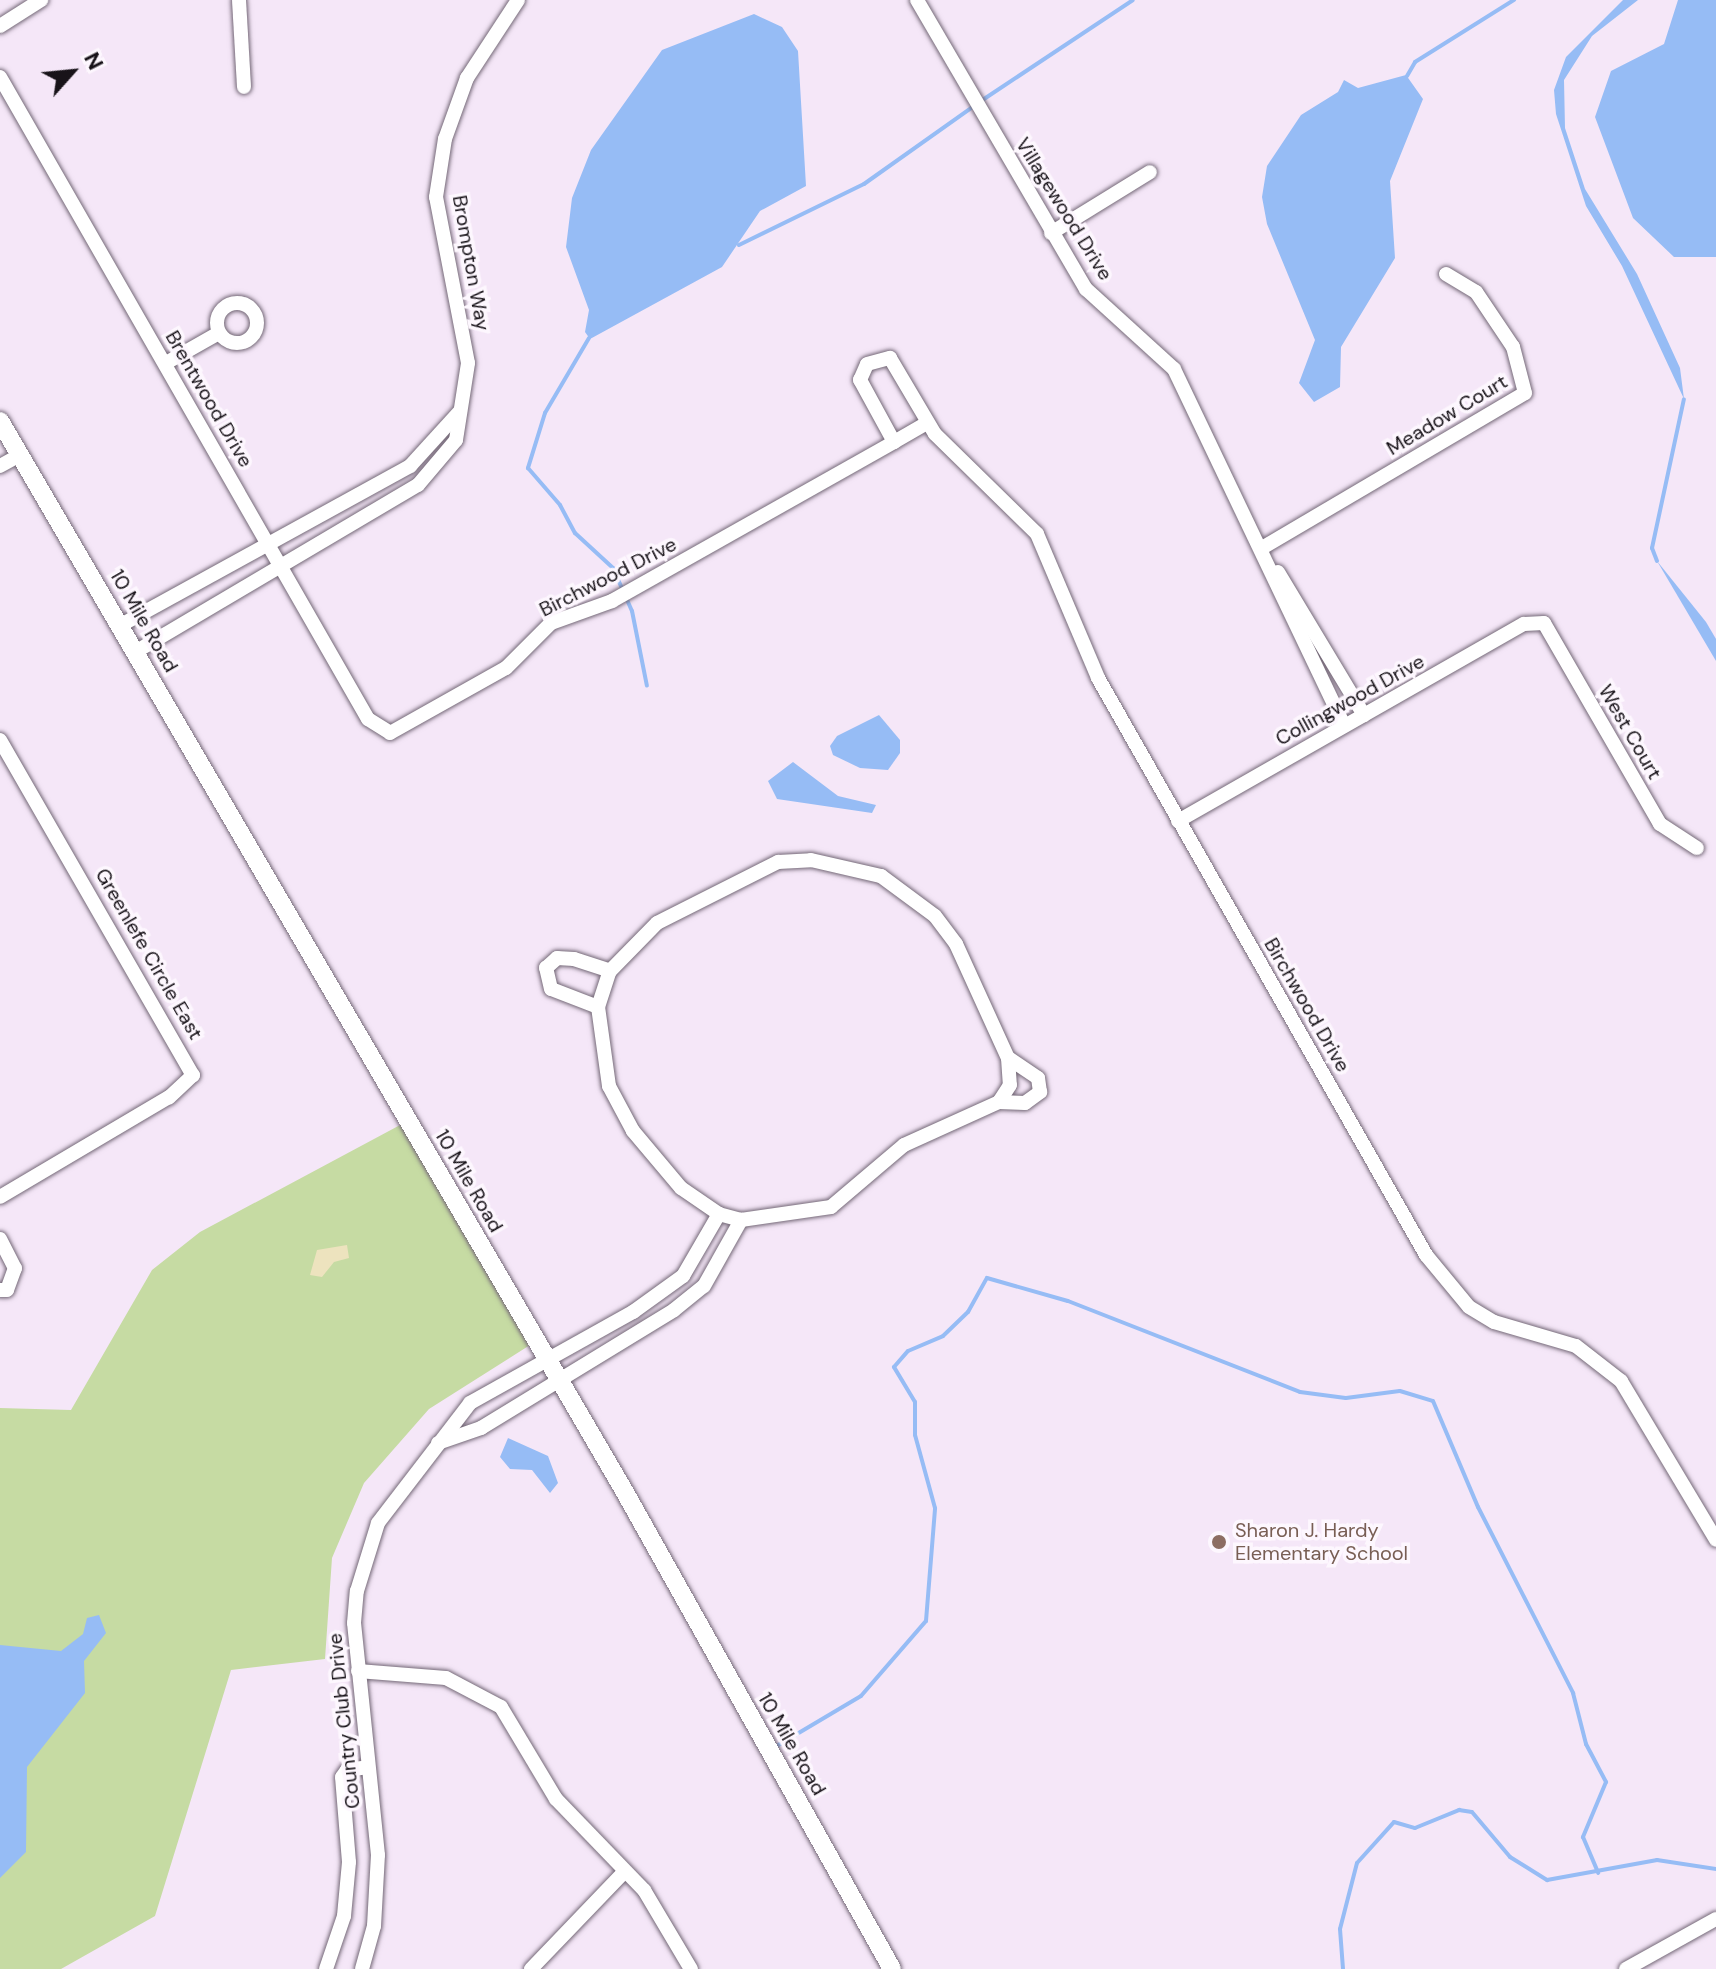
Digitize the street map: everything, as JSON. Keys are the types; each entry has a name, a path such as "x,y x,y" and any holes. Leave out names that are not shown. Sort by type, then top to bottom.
{"main road":[{"name":"10 Mile Road","path":"3,432 20,455 137,651 547,1357 892,1969"}],"street":[{"path":"0,26 41,0"},
{"path":"239,0 244,87"},
{"name":"Villagewood Drive","path":"917,0 1086,289 1174,369 1262,548 1344,726"},
{"name":"Brompton Way","path":"137,651 281,563 418,485 456,440 468,363 436,197 445,139 467,78 515,1"},
{"name":"Brentwood Drive","path":"0,77 368,719 390,733"},
{"path":"1051,233 1150,172"},
{"name":"Meadow Court","path":"1262,548 1525,393 1513,347 1476,292 1446,274"},
{"path":"166,363 217,334"},
{"name":"Birchwood Drive","path":"894,442 860,380 867,364 890,358 927,423 964,469 1037,534 1098,678 1447,1285 1494,1322 1576,1346 1621,1381 1641,1404 1716,1540"},
{"path":"121,625 410,466 463,408"},
{"name":"Birchwood Drive","path":"390,733 506,668 551,623 612,601 927,423"},
{"path":"0,466 20,455"},
{"name":"Villagewood Drive","path":"1262,548 1310,618 1364,715"},
{"name":"Collingwood Drive","path":"1178,821 1524,624 1544,623"},
{"name":"West Court","path":"1544,623 1660,824 1697,848"},
{"name":"Greenlefe Circle East","path":"0,740 193,1075 169,1097 0,1197"},
{"path":"999,1102 1010,1085 1008,1058 956,944 913,894 845,863 778,862 719,887 657,923 610,971 598,1007 609,1086 633,1131 681,1188 719,1214 741,1220 831,1207 904,1145 999,1102 1025,1103 1040,1092 1038,1078 1008,1058"},
{"path":"598,1007 551,989 546,968 557,958 574,959 610,971"},
{"name":"Country Club Drive","path":"362,1969 378,1890 354,1623 367,1554 391,1501 470,1403 547,1357 633,1312 683,1276 719,1214"},
{"path":"438,1444 481,1428 560,1381 704,1286 741,1220"},
{"path":"0,1239 15,1268 7,1290 0,1290"},
{"path":"358,1671 446,1678 485,1695 517,1726 556,1799 657,1907 691,1969"},
{"path":"326,1969 344,1916 349,1862 342,1777 347,1770 368,1767"},
{"path":"531,1969 624,1872"},
{"path":"1626,1969 1716,1919"}],"green space":[{"path":"402,1124 530,1345 429,1409 364,1483 332,1558 325,1659 231,1670 155,1916 61,1969 0,1969 0,1408 71,1410 152,1270 200,1232"}],"sand":[{"path":"347,1245 349,1258 334,1262 322,1277 310,1275 317,1250"}],"water":[{"path":"1623,0 1638,0 1592,36 1564,80 1565,128 1585,189 1637,274 1680,368 1684,399 1622,266 1586,206 1556,114 1554,90 1566,57"},
{"path":"1678,0 1716,0 1716,257 1674,257 1633,218 1595,117 1611,71 1664,44"},
{"path":"754,14 782,27 798,51 806,186 760,211 722,267 590,339 585,332 589,310 566,247 572,198 591,150 662,50"},
{"path":"1406,75 1423,99 1390,181 1395,258 1341,347 1340,387 1314,402 1299,383 1315,340 1267,224 1262,197 1267,166 1301,115 1338,92 1344,80 1358,88"},
{"path":"1657,561 1706,622 1716,639 1716,661"},
{"path":"879,715 900,740 900,753 888,770 860,768 833,755 830,746 837,736"},
{"path":"793,762 838,796 876,805 872,813 777,799 768,781"},
{"path":"508,1438 548,1456 558,1483 550,1493 532,1470 510,1469 500,1457"},
{"path":"99,1615 106,1633 84,1661 85,1693 27,1767 26,1852 0,1878 0,1645 61,1651 83,1634 87,1618"}],"waterway":[{"path":"981,101 1133,0"},
{"path":"1407,76 1415,62 1514,0"},
{"path":"739,245 864,184 974,106"},
{"path":"589,338 545,413 528,468 560,505 575,533 613,568 632,611 647,686"},
{"path":"1657,561 1652,548 1684,399"},
{"path":"775,1747 861,1696 926,1621 935,1508 915,1435 915,1402 894,1367 908,1351 943,1336 968,1312 987,1278 1068,1301 1300,1392 1346,1398 1400,1391 1433,1401 1478,1507 1573,1693 1586,1744 1606,1782 1583,1837 1598,1873"},
{"path":"1343,1969 1340,1929 1357,1863 1394,1822 1415,1828 1459,1810 1472,1812 1510,1857 1547,1880 1657,1860 1716,1869"}],"place":[{"name":"Sharon J. Hardy Elementary School","path":"1219,1542"}]}
